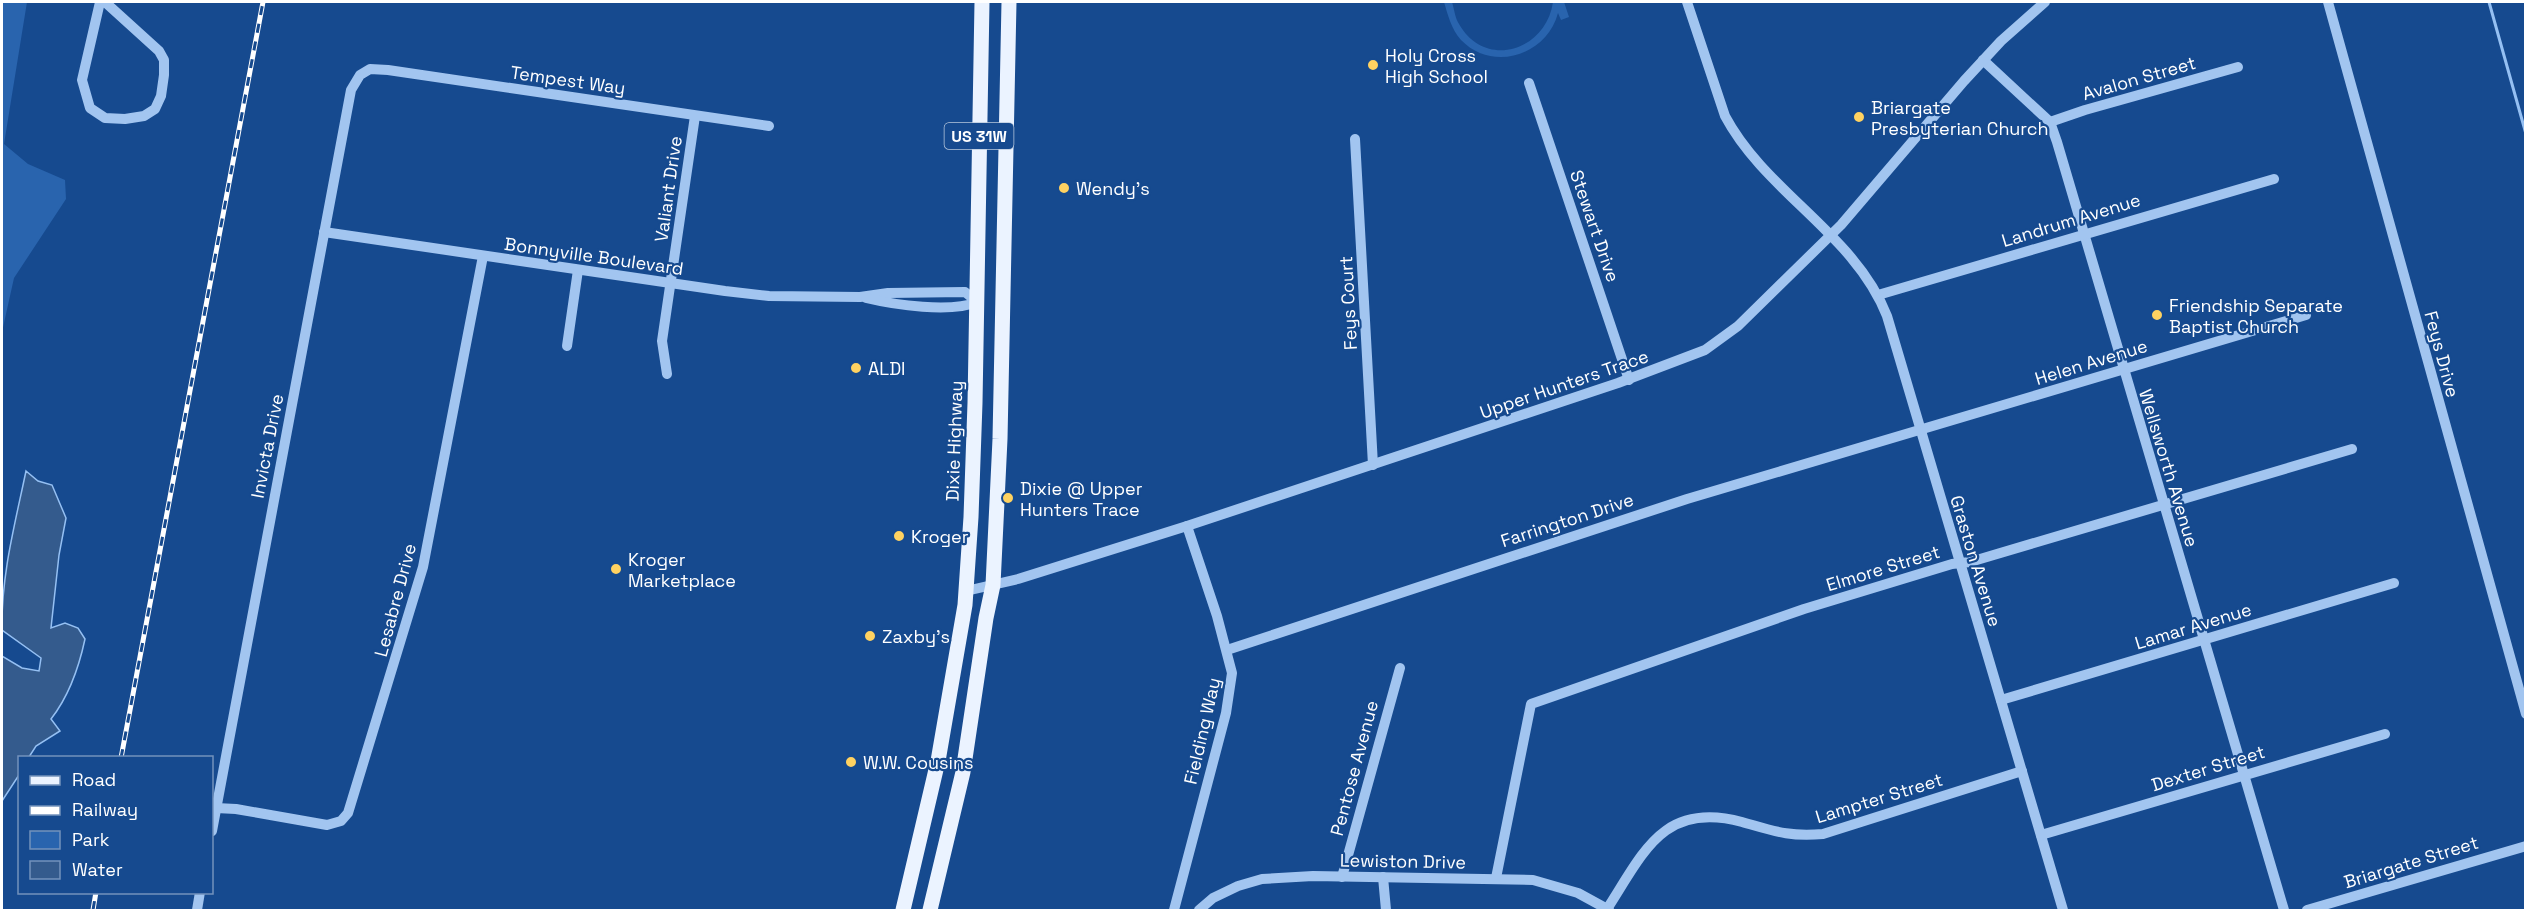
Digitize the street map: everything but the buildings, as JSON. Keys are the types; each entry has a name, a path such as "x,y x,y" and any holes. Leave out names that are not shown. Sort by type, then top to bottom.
{"main road":[{"name":"Dixie Highway","path":"903,910 938,761 966,591 971,517 977,302 982,2"},
{"name":"US 31W","path":"930,910 963,772 993,585 1002,355 1009,2"},
{"path":"977,302 988,306 996,315 1002,355"}],"street":[{"path":"100,2 82,80 90,108 105,118 125,119 144,116 155,109 161,96 164,60 159,51 105,2"},
{"name":"Graston Avenue","path":"1687,2 1731,128 1748,151 1862,270 1878,295 2063,910"},
{"name":"Upper Hunters Trace","path":"966,591 993,585 1187,526 1374,465 1629,380 1682,361 1720,341 1860,205 1983,60 2020,22 2045,2"},
{"name":"Feys Drive","path":"2328,2 2520,678 2526,714"},
{"path":"1983,60 2050,122"},
{"name":"Avalon Street","path":"2050,122 2238,67"},
{"name":"Tempest Way","path":"364,72 374,69 388,70 768,126"},
{"name":"Invicta Drive","path":"213,825 351,90 354,81 364,72"},
{"name":"Stewart Drive","path":"1529,83 1629,380"},
{"name":"Valiant Drive","path":"667,374 662,341 695,116"},
{"name":"Wellsworth Avenue","path":"2050,122 2283,910"},
{"name":"Feys Court","path":"1355,139 1374,465"},
{"name":"Landrum Avenue","path":"1878,295 2274,179"},
{"name":"Bonnyville Boulevard","path":"324,232 671,284 769,296 860,297 889,304 963,308 977,302"},
{"name":"Lesabre Drive","path":"216,808 236,809 327,825 341,821 348,813 423,567 483,256"},
{"path":"567,346 578,270"},
{"name":"Helen Avenue","path":"1920,430 2306,315"},
{"name":"Farrington Drive","path":"1227,650 1607,524 1920,430"},
{"name":"Elmore Street","path":"1496,878 1531,704 1804,609 2352,449"},
{"name":"Fielding Way","path":"1173,910 1230,697 1232,667 1187,526"},
{"name":"Lamar Avenue","path":"2001,700 2394,583"},
{"name":"Pentose Avenue","path":"1342,877 1400,668"},
{"name":"Dexter Street","path":"2041,836 2385,734"},
{"name":"Lampter Street","path":"1608,910 1652,843 1666,829 1680,822 1714,817 1782,834 1800,836 1823,834 2022,771"},
{"name":"Briargate Street","path":"2307,910 2526,846"},
{"name":"Lewiston Drive","path":"1199,910 1225,891 1262,879 1342,877 1533,880 1591,899 1608,910"},
{"path":"1383,877 1386,910"},
{"path":"197,910 200,894"}],"green space":[{"path":"2,2 27,2 4,144 28,164 65,180 66,199 14,278 2,332"},
{"path":"1444,2 1452,2 1458,22 1470,38 1484,47 1498,50 1513,49 1527,43 1539,33 1548,19 1553,2 1564,2 1569,17 1561,20 1558,13 1552,28 1543,40 1531,49 1517,55 1488,56 1474,50 1461,40 1452,27"}],"water":[{"path":"26,471 38,481 52,485 66,518 59,555 51,628 65,623 78,628 85,639 72,681 51,719 60,731 36,746 30,756 18,756 18,777 2,801 2,656 22,668 39,671 41,658 2,630 6,569"}],"waterway":[{"path":"2489,2 2526,134"}],"railway":[{"path":"121,756 263,2"},
{"path":"93,910 96,894"}],"place":[{"name":"Holy Cross High School","path":"1373,65"},
{"name":"Briargate Presbyterian Church","path":"1859,117"},
{"name":"Wendy's","path":"1064,188"},
{"name":"Friendship Separate Baptist Church","path":"2157,315"},
{"name":"ALDI","path":"856,368"},
{"name":"Dixie @ Upper Hunters Trace","path":"1008,498"},
{"name":"Kroger","path":"899,536"},
{"name":"Kroger Marketplace","path":"616,569"},
{"name":"Zaxby's","path":"870,636"},
{"name":"W.W. Cousins","path":"851,762"}]}
